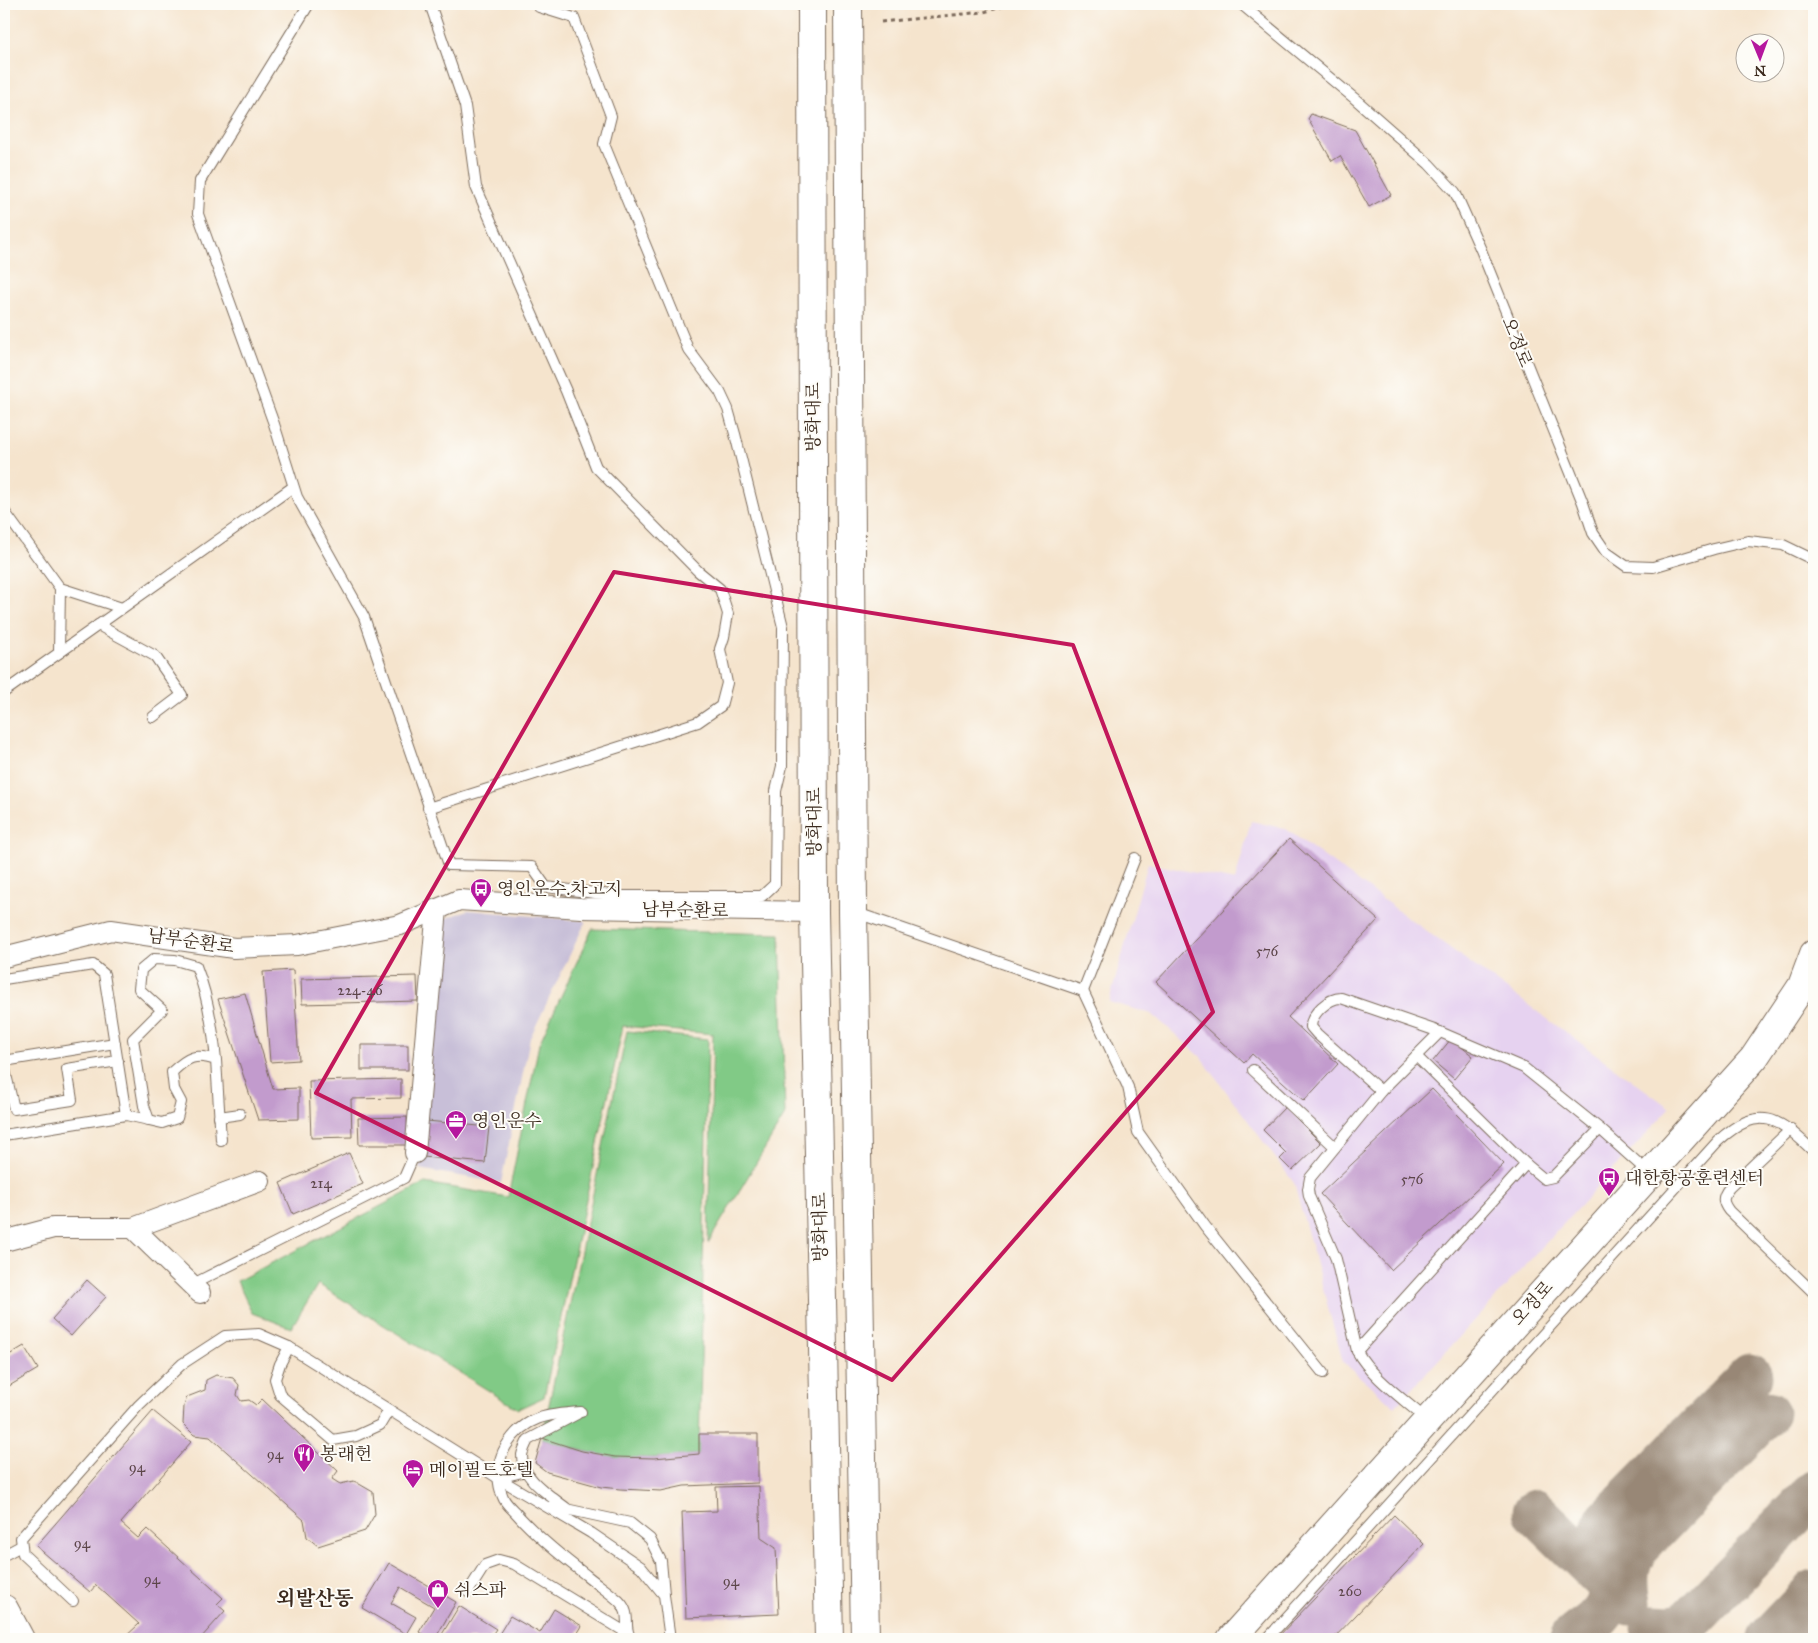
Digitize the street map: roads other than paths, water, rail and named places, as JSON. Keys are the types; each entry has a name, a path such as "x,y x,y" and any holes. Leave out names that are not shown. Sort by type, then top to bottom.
{"main road":[{"name":"방화대로","path":"812,4 814,912 829,1639"},
{"path":"848,4 853,912 865,1639"},
{"name":"오정로","path":"1232,1639 1754,1058 1805,988 1814,954"},
{"path":"4,1609 20,1639"}],"street":[{"name":"남부순환로","path":"4,957 110,930 234,948 297,945 400,925 459,900 581,908 814,912"},
{"path":"415,1153 438,909"},
{"path":"4,1242 52,1228 132,1228 260,1181"},
{"path":"132,1228 196,1289"}],"lane":[{"path":"309,4 200,181 198,214 274,424 297,497 364,617 449,865 532,867 546,887 620,896 762,896 775,884 776,791 782,766 783,627 736,434 720,392 688,349 604,144 611,116 574,18 539,7 538,4"},
{"path":"428,808 698,722 721,706 727,683 720,649 728,614 720,589 698,571 596,467 566,391 476,188 465,106 430,4"},
{"name":"오정로","path":"1241,4 1354,98 1429,164 1455,192 1475,236 1583,503 1593,533 1606,552 1626,566 1652,568 1714,549 1748,541 1783,545 1814,560"},
{"path":"4,692 293,486"},
{"path":"4,511 60,588 122,608"},
{"path":"59,653 60,588"},
{"path":"98,625 155,656 182,695 153,717"},
{"path":"1083,991 1135,858"},
{"path":"853,912 1083,991 1128,1087 1138,1132 1205,1226 1323,1373"},
{"path":"149,1120 144,1106 133,1040 162,1010 139,989 141,970 154,959 175,960 196,966 205,990 216,1060 220,1140"},
{"path":"4,979 93,965 104,974 126,1115"},
{"path":"1381,1092 1312,1030 1311,1023 1313,1018 1326,1003 1335,998 1341,998 1440,1032 1524,1068 1600,1129 1649,1173"},
{"path":"1427,1420 1366,1365 1358,1351 1336,1259 1311,1204 1308,1189 1310,1178 1381,1092 1440,1032"},
{"path":"4,1061 115,1043"},
{"path":"4,1135 126,1115 162,1123 178,1118 181,1102 174,1089 172,1072 184,1060 202,1056 216,1060"},
{"path":"1416,1056 1540,1178 1548,1179 1600,1129"},
{"path":"4,1066 7,1096 14,1109 72,1100 67,1070 118,1061"},
{"path":"1253,1070 1335,1147"},
{"path":"219,1117 240,1114"},
{"path":"1266,1639 1718,1141 1733,1127 1757,1119 1768,1119 1781,1123 1814,1152"},
{"path":"1790,1129 1729,1188 1723,1196 1723,1201 1729,1211 1814,1293"},
{"path":"196,1289 404,1178 415,1153"},
{"path":"1358,1351 1526,1164"},
{"path":"73,1601 23,1554 21,1538 139,1406 182,1364 226,1336 260,1334 289,1347 498,1478 591,1533 641,1567 664,1595"},
{"path":"289,1347 275,1379 280,1395 333,1440 356,1436 380,1425 389,1410"},
{"path":"569,1510 541,1489 526,1471 522,1455 528,1440 581,1412 554,1414 527,1422 515,1432 500,1457 498,1478 503,1498 522,1520 567,1561 620,1602 628,1614 629,1636"},
{"path":"498,1478 526,1471"},
{"path":"543,1505 630,1523 650,1540 661,1561 670,1639"},
{"path":"4,1555 21,1546"},
{"path":"468,1592 485,1564 499,1560 514,1564 629,1636"}],"place":[{"name":"영인운수.차고지","path":"481,908"},
{"name":"영인운수","path":"456,1140"},
{"name":"대한항공훈련센터","path":"1609,1197"},
{"name":"봉래헌","path":"304,1473"},
{"name":"메이필드호텔","path":"413,1489"},
{"name":"쉬스파","path":"438,1609"}],"district":[{"name":"외발산동","path":"315,1598"}]}
